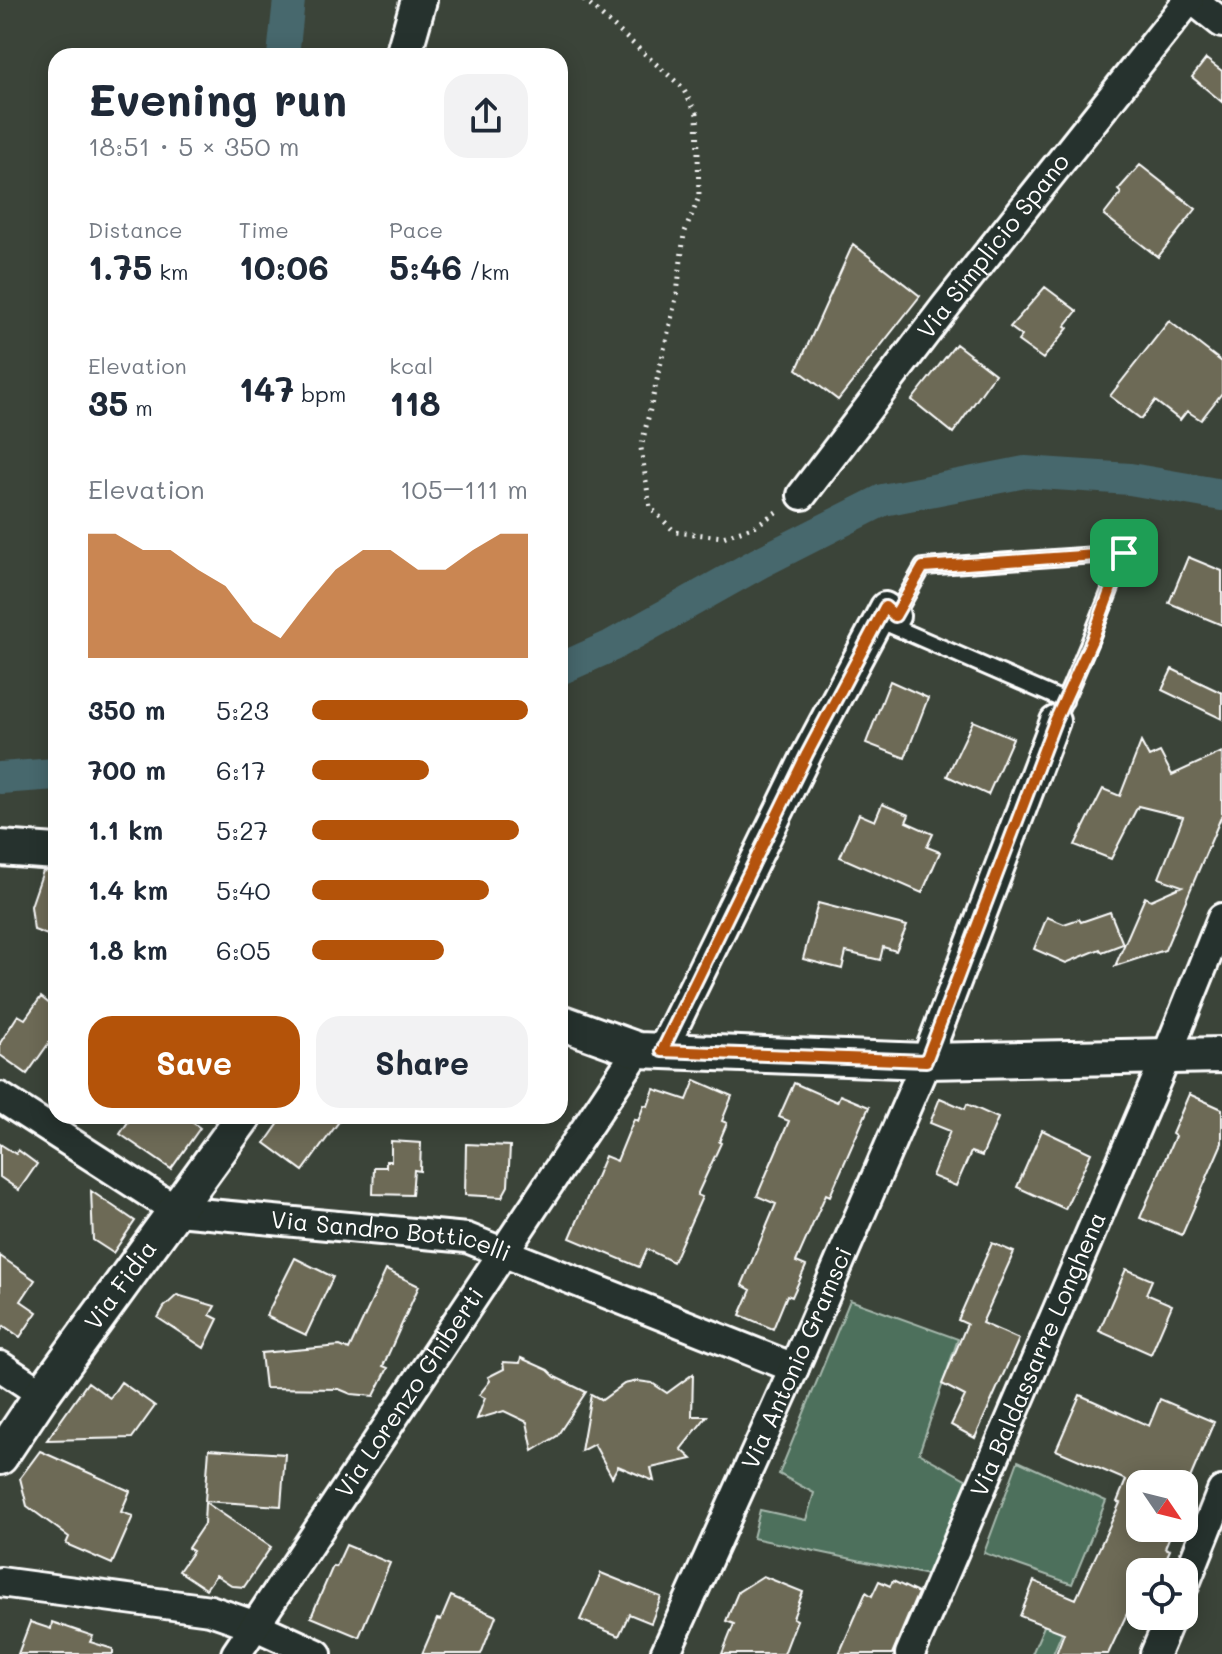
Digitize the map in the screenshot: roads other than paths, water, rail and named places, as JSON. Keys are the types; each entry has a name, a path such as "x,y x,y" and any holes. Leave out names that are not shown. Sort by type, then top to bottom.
{"street":[{"path":"405,48 419,0"},
{"path":"1191,0 1222,23"},
{"name":"Via Simplicio Spano","path":"802,495 946,306 1191,0"},
{"name":"Via Lorenzo Ghiberti","path":"236,1654 504,1252 650,1050 885,607 895,616"},
{"name":"Via Antonio Gramsci","path":"665,1654 794,1368 926,1061 1060,711"},
{"path":"0,848 48,851"},
{"name":"Via Baldassarre Longhena","path":"910,1654 1167,1055 1222,918"},
{"path":"568,1024 650,1050 926,1061 1222,1055"},
{"name":"Via Sandro Botticelli","path":"0,1097 177,1211 467,1238 794,1368"},
{"name":"Via Fidia","path":"0,1457 42,1394 238,1124"},
{"path":"0,1366 42,1394"},
{"path":"1198,1568 1212,1549 1222,1491"},
{"path":"2,1587 210,1610 256,1626 317,1654"},
{"path":"1155,1654 1165,1630"}],"lane":[{"path":"1124,553 1092,640 1060,711 890,625 923,567 1124,553"}],"waterway":[{"path":"284,48 289,0"},
{"path":"568,665 611,646 759,563 883,500 1025,472 1130,479 1222,495"},
{"path":"0,778 48,775"}]}
